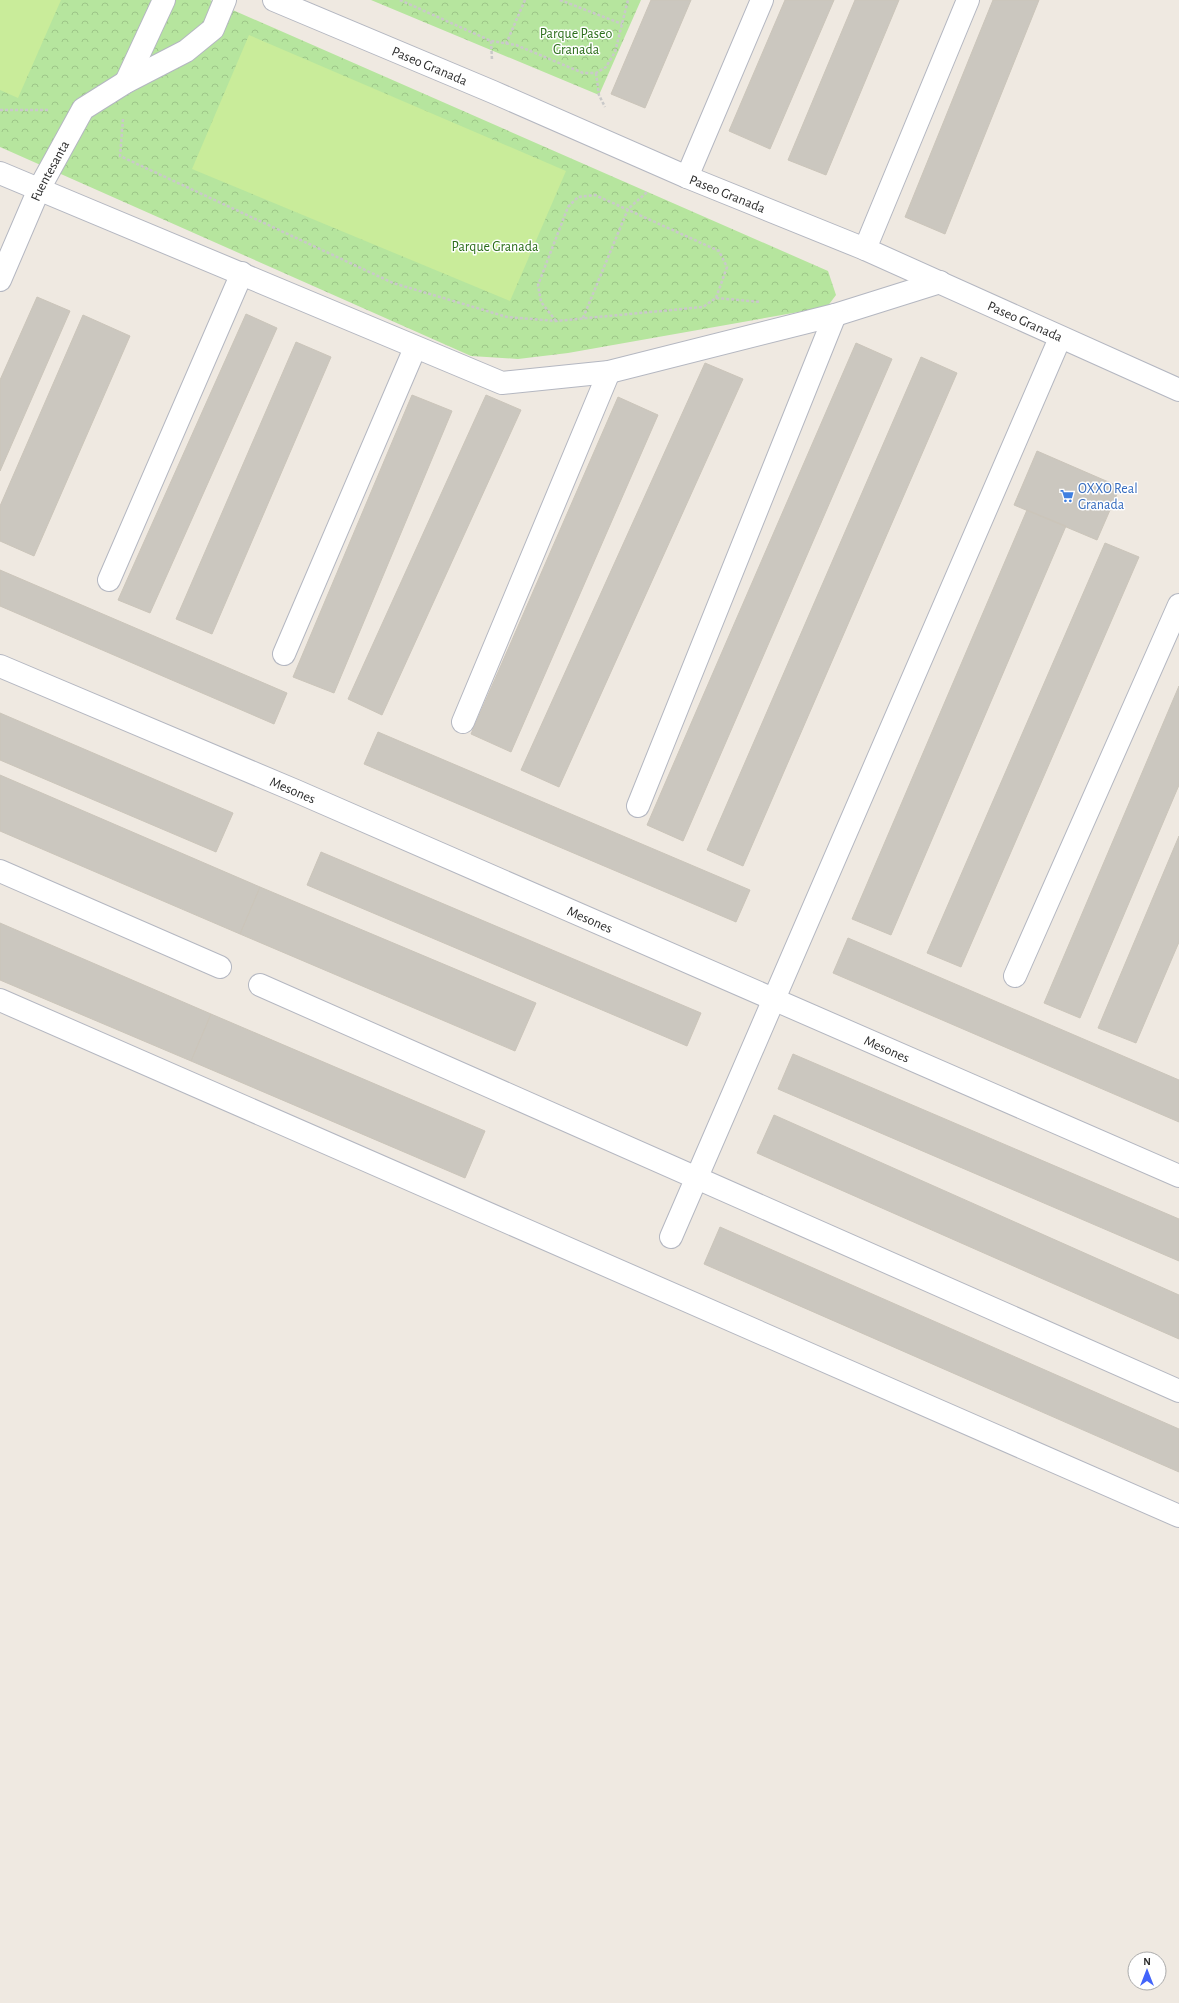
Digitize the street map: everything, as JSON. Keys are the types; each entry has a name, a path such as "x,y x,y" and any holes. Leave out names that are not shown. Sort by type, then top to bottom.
{"street":[{"path":"126,82 164,0"},
{"name":"Fuentesanta","path":"0,280 39,189 83,109 126,82 186,50 213,29 226,0"},
{"name":"Paseo Granada","path":"274,0 493,92 679,174 865,249 1060,338 1179,390"},
{"path":"679,174 762,0"},
{"path":"865,249 968,0"},
{"path":"0,173 242,273 415,348 502,383 609,372 835,315 940,282"},
{"path":"109,580 242,273"},
{"path":"638,806 835,315"},
{"path":"671,1237 1060,338"},
{"path":"284,654 415,348"},
{"path":"463,722 609,372"},
{"path":"1015,976 1179,605"},
{"name":"Mesones","path":"0,666 296,791 1179,1176"},
{"path":"0,871 220,967"},
{"path":"260,985 1179,1391"},
{"path":"0,1000 1179,1516"}],"path":[{"path":"400,0 491,41 538,54 583,73 596,73 606,67 615,52 628,0"},
{"path":"506,44 525,0"},
{"path":"560,0 622,24"},
{"path":"126,82 120,156 393,283 507,317 556,321 703,307 716,298 727,267 719,251 595,195 578,197 568,207 538,285 542,302 556,321"},
{"path":"0,110 83,109"},
{"path":"583,318 628,209 679,174"},
{"path":"716,298 767,302"}],"green space":[{"name":"Parque Granada","path":"0,0 210,0 828,271 836,295 827,307 568,353 518,359 471,356 0,147"},
{"path":"0,0 61,0 18,98 0,90"},
{"name":"Parque Paseo Granada","path":"371,0 641,0 599,95"},
{"path":"249,35 566,171 510,301 192,169"}],"building":[{"path":"651,0 691,0 645,108 611,94"},
{"path":"785,0 834,0 770,149 729,131"},
{"path":"855,0 899,0 826,175 788,160"},
{"path":"993,0 1039,0 945,234 905,217"},
{"path":"37,297 70,311 0,471 0,380"},
{"path":"246,314 277,328 150,613 118,600"},
{"path":"83,315 130,336 34,556 0,541 0,506"},
{"path":"296,342 331,357 212,634 176,619"},
{"path":"856,343 892,359 683,841 647,825"},
{"path":"921,357 957,373 743,866 707,850"},
{"path":"705,363 743,379 559,787 521,770"},
{"path":"412,395 452,411 334,693 293,677"},
{"path":"486,395 521,410 382,715 348,699"},
{"path":"618,397 658,415 511,752 471,734"},
{"name":"OXXO Real Granada","path":"1037,451 1120,487 1097,540 1014,505"},
{"path":"1027,510 1066,526 891,935 852,919"},
{"path":"1105,543 1139,557 961,967 927,953"},
{"path":"0,570 287,693 274,724 0,606"},
{"path":"1179,686 1179,785 1080,1018 1044,1003"},
{"path":"0,713 233,813 216,852 0,760"},
{"path":"378,732 750,890 736,922 364,764"},
{"path":"0,775 260,887 240,934 0,831"},
{"path":"1179,836 1179,942 1136,1043 1098,1028"},
{"path":"321,852 701,1013 687,1046 307,885"},
{"path":"260,887 536,1003 515,1051 240,934"},
{"path":"0,923 211,1014 191,1061 0,980"},
{"path":"848,938 1179,1080 1179,1122 833,973"},
{"path":"211,1014 485,1131 465,1178 191,1061"},
{"path":"793,1054 1179,1219 1179,1261 778,1089"},
{"path":"774,1115 1179,1295 1179,1339 757,1153"},
{"path":"720,1227 1179,1429 1179,1472 704,1264"}],"place":[{"name":"OXXO Real Granada","path":"1067,496"}]}
